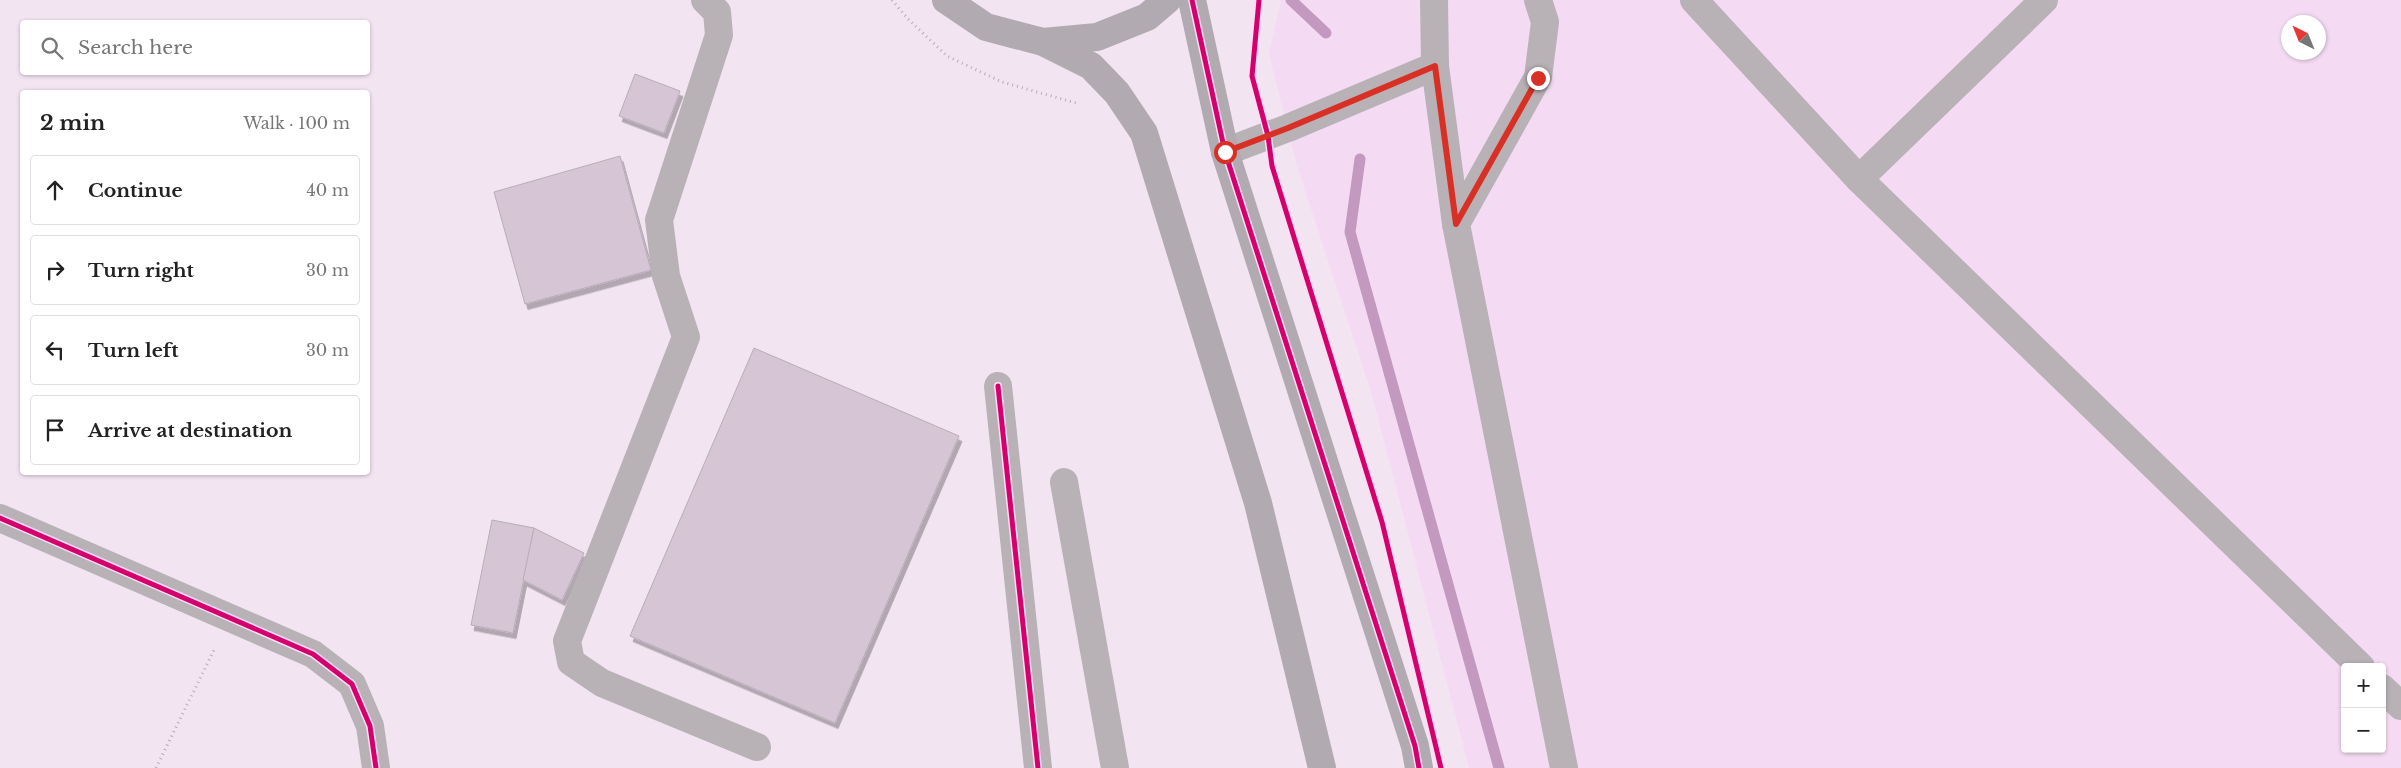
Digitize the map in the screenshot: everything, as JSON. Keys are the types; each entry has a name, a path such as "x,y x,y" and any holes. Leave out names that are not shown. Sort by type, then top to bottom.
{"main road":[{"path":"946,0 986,27 1044,42 1091,66 1117,93 1144,133 1258,503 1322,768"},
{"path":"1044,42 1097,37 1147,17 1167,0"},
{"path":"1192,0 1225,152 1415,746 1419,768"}],"street":[{"path":"705,0 717,12 719,35 659,220 666,276 686,337 567,641 571,662 602,683 757,748"},
{"path":"1434,0 1435,66 1456,224 1564,768"},
{"path":"1456,224 1538,78 1545,22 1538,0"},
{"path":"1694,0 1859,179 2357,663"},
{"path":"1859,179 2044,0"},
{"path":"1225,152 1288,128 1435,66"},
{"path":"998,386 1038,768"},
{"path":"1064,482 1115,768"},
{"path":"0,518 313,654 352,684 370,726 376,768"},
{"path":"2386,692 2401,706"}],"path":[{"path":"892,0 908,19 947,56 1002,82 1072,101 1080,105"},
{"path":"156,768 230,618"}],"shaded area":[{"path":"1281,0 2401,0 2401,768 1469,768 1372,395 1297,166 1269,54"}],"building":[{"path":"635,74 680,91 664,133 619,116"},
{"path":"620,156 651,270 525,304 494,192"},
{"path":"754,348 959,436 835,723 630,636"},
{"path":"492,520 534,528 513,633 471,625"},
{"path":"534,528 584,553 562,600 523,580"}],"waterway":[{"path":"1291,0 1326,33"},
{"path":"1360,159 1350,232 1499,768"}],"cycle path":[{"path":"1192,0 1225,152 1415,746 1419,768"},
{"path":"1259,0 1252,76 1268,136 1272,166 1382,522 1441,768"},
{"path":"998,386 1038,768"},
{"path":"0,518 313,654 352,684 370,726 376,768"}],"route":[{"path":"1225,152 1288,128 1435,66 1443,138 1456,224 1538,78"}]}
